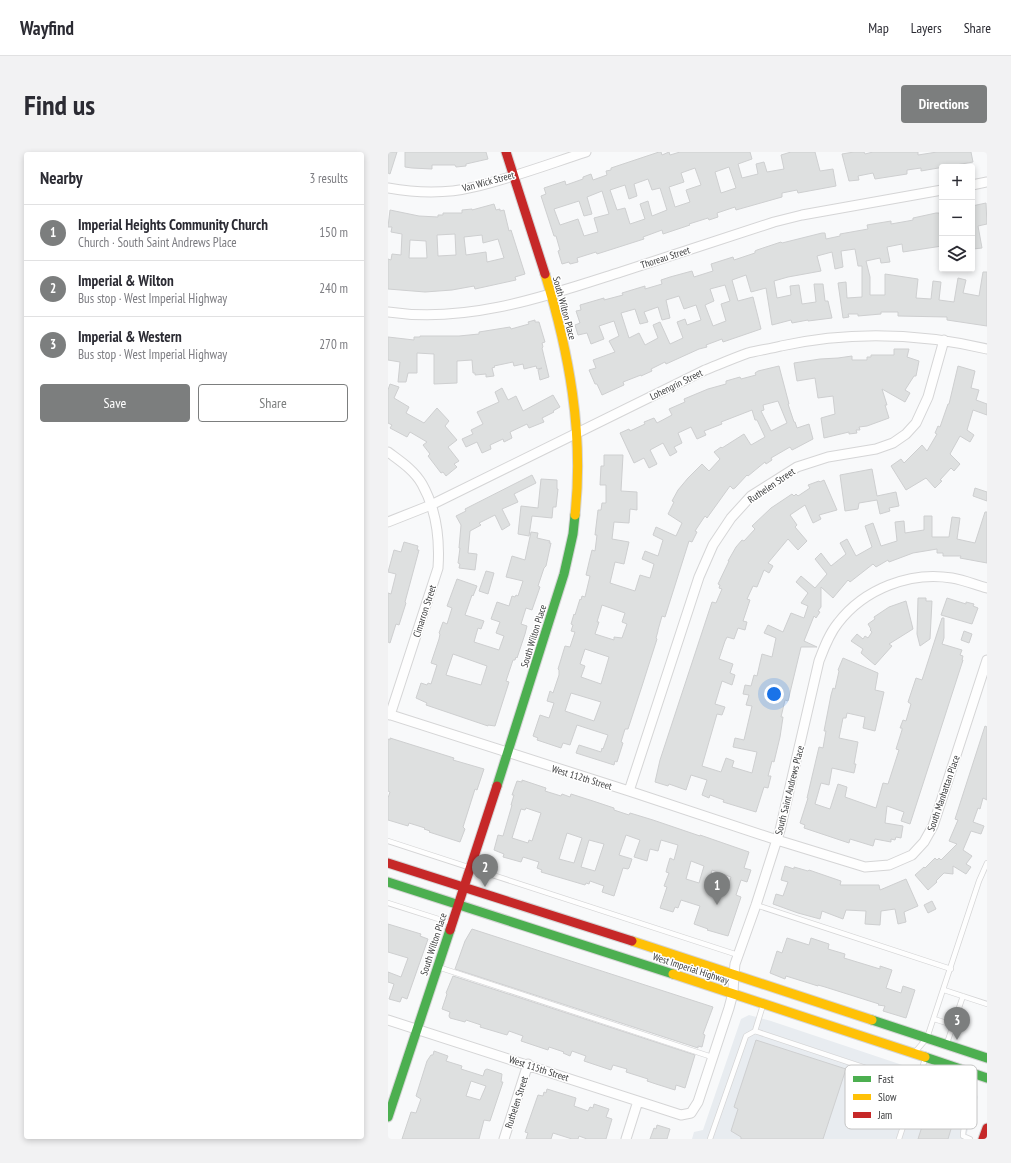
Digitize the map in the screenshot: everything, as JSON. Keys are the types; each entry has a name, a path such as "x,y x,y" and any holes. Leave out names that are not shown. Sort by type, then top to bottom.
{"main road":[{"name":"South Wilton Place","path":"388,1117 508,753 564,574 573,534 578,488 577,432 567,355 551,294 506,152"},
{"name":"West Imperial Highway","path":"388,863 734,974 987,1058"},
{"name":"West Imperial Highway","path":"388,882 947,1065"},
{"name":"West Imperial Highway","path":"977,1075 987,1078"},
{"path":"983,1139 987,1128"}],"street":[{"name":"Van Wick Street","path":"388,188 406,192 439,192 473,188 586,152"},
{"path":"975,184 987,182"},
{"name":"Thoreau Street","path":"388,312 399,314 444,315 488,310 551,294 774,222 802,215 939,191"},
{"name":"Lohengrin Street","path":"388,522 431,505 705,370 749,353 797,343 866,335 944,340 987,349"},
{"name":"Ruthelen Street","path":"629,791 699,577 713,545 731,518 751,496 797,467 828,457 876,449 893,443 906,434 916,423 928,397 944,340"},
{"name":"Cimarron Street","path":"388,452 404,464 421,483 431,505 437,527 439,553 438,568 389,714"},
{"name":"South Saint Andrews Place","path":"691,1113 698,1102 733,994 734,974 739,955 777,840 819,661 827,642 838,623 853,607 867,596 888,586 910,579 933,577 952,578 987,588"},
{"name":"South Manhattan Place","path":"777,840 865,867 889,865 912,855 924,842 933,826 987,660"},
{"name":"West 112th Street","path":"389,714 777,840"},
{"name":"West 115th Street","path":"388,1020 528,1064 681,1115 691,1113"},
{"name":"Ruthelen Street","path":"504,1139 528,1064"},
{"path":"626,1139 638,1100"}],"lane":[{"path":"388,841 739,955"},
{"path":"914,1054 927,1038 979,881 987,863"},
{"path":"388,903 451,923"},
{"path":"756,905 951,969"},
{"path":"437,966 712,1056"},
{"path":"944,990 987,1004"},
{"path":"947,1045 963,996"},
{"path":"710,1139 746,1036 755,1031 764,1004"},
{"path":"934,1019 953,1025"},
{"path":"755,1031 857,1065"},
{"path":"924,1065 926,1058"},
{"path":"900,1139 903,1129"},
{"path":"963,1129 963,1136 970,1139"}],"shaded area":[{"path":"749,1015 771,1021 902,1065 845,1065 845,1129 968,1129 965,1139 692,1139 694,1132 703,1130 741,1019"}],"building":[{"path":"388,152 397,152 390,174 388,173"},
{"path":"405,152 486,152 488,159 466,164 466,166 456,167 455,165 432,165 432,169 412,168 405,167"},
{"path":"659,152 661,152 662,155 669,152 670,155 680,152 750,152 752,159 738,164 742,178 758,174 756,164 764,162 767,172 784,169 781,155 791,152 815,152 820,171 833,169 836,186 798,193 797,190 782,193 782,197 736,210 735,207 717,213 718,217 709,220 708,218 663,234 662,230 643,237 644,239 597,254 596,252 577,258 578,262 562,264 556,236 554,236 541,196 546,194 544,188 565,181 566,185 583,179 583,177 591,174 593,180 607,175 606,171 611,170 611,168","holes":["729,167 736,188 721,193 715,172","695,168 701,185 686,190 690,202 675,207 669,187 684,182 681,173","648,179 652,190 660,188 667,210 652,216 648,201 640,204 645,219 630,224 625,208 617,210 610,190 625,185 629,199 637,196 634,184","602,191 609,214 594,218 598,232 584,236 578,219 560,225 554,209 579,201 584,216 592,214 587,197"]},
{"path":"854,152 864,152 865,154 873,152 918,152 918,155 937,152 971,152 973,162 961,164 939,164 939,168 921,171 921,168 907,170 907,174 875,179 873,173 858,176 859,180 849,181 842,154"},
{"path":"986,203 987,224 978,226 982,248 975,249 975,236 975,205"},
{"path":"494,204 496,210 504,210 509,231 511,230 525,274 515,277 516,280 475,289 474,286 452,290 425,292 388,289 388,259 391,260 392,254 401,255 402,234 391,232 392,227 388,227 390,210 419,216 438,217 438,215 443,215 443,213 462,213 462,210 472,210","holes":["455,234 456,255 438,256 437,235","482,235 483,243 498,239 504,258 487,262 486,252 466,255 464,237","410,240 426,241 427,258 409,258"]},
{"path":"939,213 939,246 903,252 902,244 887,247 890,262 881,263 880,258 866,261 870,277 870,295 885,295 885,274 918,279 916,298 931,299 933,281 941,282 939,300 954,302 958,278 966,280 963,293 979,296 983,272 987,272 987,326 947,320 947,317 898,316 898,312 881,312 881,314 858,316 858,314 848,314 849,317 843,318 838,283 846,282 847,298 862,297 862,266 858,266 855,249 841,251 843,267 835,269 832,252 817,256 821,271 774,281 777,298 791,295 790,286 799,285 802,304 816,302 814,284 823,284 825,301 828,301 832,318 792,323 791,320 772,325 766,288 751,292 746,275 732,280 738,301 753,297 761,329 723,342 722,339 666,364 665,362 651,369 652,371 623,382 624,385 602,395 597,384 595,384 589,370 596,368 593,360 615,352 609,341 619,336 614,321 599,326 604,339 591,344 587,333 578,335 575,325 580,323 576,311 581,310 580,305 604,298 604,300 623,295 622,293 645,286 645,289 662,284 661,280 692,271 694,277 713,271 711,264 733,257 734,260 781,242 822,233 825,233 826,239 840,236 840,234 868,229 867,225 891,221 891,224 913,220 913,218","holes":["725,285 730,301 721,304 726,321 713,326 705,305 714,301 710,289","679,296 684,309 696,305 701,320 687,325 685,319 677,322 683,338 670,344 660,322 653,325 658,338 645,345 639,333 629,338 621,313 635,309 640,324 648,322 644,312 658,307 662,320 670,318 666,300"]},
{"path":"535,320 535,322 539,322 545,342 542,343 542,348 549,377 540,380 538,370 542,368 537,369 536,366 524,369 523,364 514,366 513,362 494,366 495,367 492,368 494,376 486,377 486,374 475,375 475,373 473,373 472,360 457,361 457,383 434,384 434,354 417,353 417,373 408,373 406,382 398,382 400,362 388,360 388,337 414,340 414,337 420,336 459,336 479,334 479,332 510,327 511,329 529,324 528,322"},
{"path":"894,349 909,349 907,357 919,361 916,376 914,376 905,390 910,393 905,402 882,389 889,418 867,426 859,427 860,430 856,430 857,433 849,434 849,432 824,438 821,418 835,414 833,396 818,398 815,378 797,381 794,363 852,356 852,360 867,360 867,357 871,357 871,355 894,355"},
{"path":"779,366 794,422 797,428 809,424 813,439 792,450 790,447 771,458 772,460 766,464 765,462 748,476 747,475 735,488 733,489 730,486 707,518 705,516 695,531 697,532 692,542 689,541 665,617 662,616 657,639 628,729 625,729 621,742 623,743 617,762 615,761 614,765 576,753 579,745 601,752 608,735 577,725 570,745 563,743 561,748 537,740 538,738 533,736 540,715 549,718 554,703 547,701 550,691 553,693 559,675 558,669 565,646 570,647 575,632 571,631 573,625 571,624 580,599 581,600 582,596 585,597 590,576 586,575 592,550 595,551 598,510 601,510 602,503 606,503 606,485 600,485 601,466 604,466 604,455 623,455 621,491 637,492 637,510 630,509 629,523 614,522 612,539 629,542 624,564 615,562 610,583 635,591 640,575 650,578 654,564 642,559 645,551 658,556 663,540 653,535 656,527 676,536 682,523 668,514 674,502 672,501 678,490 688,478 702,464 709,471 720,459 714,452 744,434 751,445 765,437 757,420 755,420 752,410 721,422 722,424 704,431 706,435 697,439 691,427 678,433 682,443 674,447 677,452 670,456 663,443 650,450 657,464 649,468 644,458 634,463 620,433 629,429 630,431 645,424 644,422 654,418 657,423 672,415 669,409 685,402 684,399 708,389 726,384 726,381 756,375 755,373","holes":["778,401 787,423 771,431 761,411 764,410 763,405","602,605 625,613 622,622 627,624 622,638 614,637 614,640 595,634 599,622 597,622","585,649 609,657 601,684 581,677 585,666 580,664","571,693 601,702 594,721 565,711"]},
{"path":"958,366 975,371 971,388 979,390 976,400 987,404 987,415 973,410 967,430 974,435 970,442 960,436 950,454 960,464 954,471 951,468 935,488 926,478 906,490 891,466 901,459 904,463 922,445 927,451 937,434 935,433 938,426 940,427 949,404"},
{"path":"390,384 399,387 394,398 409,407 406,413 424,423 437,408 449,421 445,426 457,440 448,447 459,461 454,464 457,467 446,476 443,472 441,473 428,456 430,454 423,445 427,442 410,432 407,437 390,428 392,425 388,423 388,390"},
{"path":"502,388 508,400 516,396 523,411 553,395 560,407 542,418 544,422 529,428 527,424 510,432 512,438 504,442 503,439 490,445 491,449 482,453 477,442 466,447 462,439 473,434 471,430 483,424 477,412 499,402 495,392"},
{"path":"872,469 877,496 896,492 899,506 889,508 890,511 880,514 877,500 859,503 858,509 845,511 840,475"},
{"path":"532,475 536,483 514,494 518,502 502,509 510,525 502,530 495,515 479,523 481,525 470,531 468,553 477,554 475,570 459,568 460,564 458,563 461,525 456,516 466,511 465,509"},
{"path":"541,479 557,480 558,489 556,507 553,507 552,518 532,516 529,536 518,534 521,506 538,508"},
{"path":"824,480 837,510 819,515 821,519 813,523 805,505 790,515 797,525 795,527 807,541 798,550 788,539 768,563 773,566 769,573 764,570 757,587 753,586 747,599 750,600 743,621 747,622 745,630 738,628 734,639 727,637 725,641 719,659 733,664 730,673 735,675 732,685 722,681 715,704 725,707 722,715 717,714 702,766 721,772 726,758 734,761 732,767 752,773 757,752 733,747 735,738 744,740 752,706 746,705 749,695 743,694 745,685 751,686 754,675 757,676 762,654 772,657 776,638 764,633 768,625 783,632 791,613 804,618 808,606 801,603 808,593 796,582 801,576 815,588 827,574 815,559 821,553 831,566 846,554 840,543 847,539 856,556 872,547 865,526 873,523 881,546 897,541 895,522 904,521 905,533 924,530 924,516 932,516 932,537 949,537 952,517 960,518 957,539 975,543 985,512 987,512 987,563 960,558 961,556 943,556 943,553 937,553 937,549 913,553 889,562 888,560 876,567 873,564 850,582 848,580 833,598 821,587 821,607 818,611 820,612 816,618 814,616 804,641 817,647 801,647 788,701 785,700 781,717 783,717 780,737 774,762 772,761 768,776 771,776 768,788 764,787 756,812 723,802 724,800 710,795 709,798 702,795 707,780 691,775 686,790 669,784 668,786 655,782 660,760 712,602 716,603 722,589 719,588 720,585 718,584 728,561 736,547 755,529 752,526 771,508 792,494 794,496 796,494 798,496 810,488 808,485"},
{"path":"975,488 987,492 987,501 973,496"},
{"path":"531,532 538,533 537,538 550,541 549,543 551,543 546,566 538,586 540,587 532,610 526,608 521,624 527,626 525,634 517,658 516,657 515,660 513,660 506,681 509,682 495,726 488,726 426,705 427,703 416,698 421,683 427,685 428,683 431,684 437,665 431,663 443,622 447,624 452,608 447,606 457,579 477,586 465,615 484,621 481,629 478,628 474,642 499,650 504,636 496,633 500,622 491,619 497,602 509,606 512,596 518,596 523,581 506,577 512,556 525,560","holes":["453,654 487,666 481,685 446,675"]},
{"path":"404,542 418,546 417,550 419,550 405,602 406,603 399,625 396,624 390,643 388,642 388,593 391,594 396,574 388,572 394,550 401,552"},
{"path":"486,571 494,573 488,594 479,591"},
{"path":"918,598 926,598 926,601 932,601 930,639 920,646 917,634"},
{"path":"947,598 966,604 966,602 974,604 973,606 978,608 972,624 941,615"},
{"path":"906,601 913,629 889,644 892,646 875,665 861,653 863,649 851,641 857,634 863,639 865,636 868,638 872,632 868,624 875,619 874,617 889,607"},
{"path":"942,618 944,618 944,638 942,644 962,650 960,655 963,656 963,660 910,824 901,821 904,812 887,806 885,823 903,826 901,838 896,837 895,840 891,839 891,842 875,839 873,846 850,839 849,843 804,828 805,825 800,823 808,798 819,747 823,748 826,731 824,731 831,695 833,688 835,689 838,670 843,658 878,673 875,690 884,692 875,731 863,728 865,717 847,713 846,718 843,718 839,738 858,742 854,773 832,768 829,785 821,783 815,804 830,809 838,784 847,787 845,797 876,808 883,783 888,784 899,750 896,749 902,730 902,728 900,728 903,720 906,721 911,704 908,702 916,678 922,680"},
{"path":"964,631 972,634 969,643 961,640"},
{"path":"985,726 987,727 987,800 983,798 980,809 978,808 973,822 984,826 981,834 971,831 963,850 972,856 966,864 971,867 966,874 953,866 953,874 944,873 928,890 915,875 935,858 937,860 939,858 941,860 957,844 949,841 958,820 955,819"},
{"path":"390,738 484,769 477,790 475,789 463,827 465,829 460,842 429,832 430,831 424,829 425,828 409,823 408,826 388,820 388,798 390,792 388,791 388,739 390,740"},
{"path":"522,780 546,788 545,791 561,796 562,794 570,797 571,794 614,808 614,810 629,815 630,813 653,820 749,852 744,868 751,870 747,882 741,880 736,895 741,897 728,936 707,930 708,929 694,924 700,906 681,900 678,908 675,907 673,912 660,908 667,887 664,886 669,873 666,872 667,868 670,858 674,860 678,845 661,840 658,851 650,849 647,861 634,857 640,840 626,835 619,855 632,859 628,869 623,868 614,896 602,892 604,886 590,881 589,884 586,883 585,885 541,872 542,870 537,868 539,862 523,857 521,862 503,857 504,854 494,850 498,835 503,836 512,805 514,795 512,795 517,781 522,782","holes":["526,808 541,813 532,841 529,840 528,843 512,838 521,809 525,810","567,833 582,838 574,863 559,859","589,840 604,844 595,871 581,867","691,861 704,866 699,883 686,879","712,870 731,877 726,892 708,886"]},
{"path":"785,866 794,869 794,867 809,870 841,881 840,885 879,885 880,890 906,879 918,906 904,912 906,922 898,924 895,909 881,911 880,925 865,924 866,911 846,910 843,919 822,911 820,919 798,913 773,904 776,894 783,896 788,882 781,880"},
{"path":"932,901 936,909 928,913 924,905"},
{"path":"388,924 421,934 420,936 428,939 407,999 402,997 400,1002 389,999 394,984 388,982 388,972 401,977 408,958 388,952"},
{"path":"472,929 713,1007 703,1034 705,1035 702,1047 698,1046 698,1048 455,969 465,941"},
{"path":"787,938 809,945 811,938 829,944 828,949 845,954 844,958 880,969 880,966 892,970 886,988 901,993 903,986 915,990 906,1018 883,1011 885,1006 878,1005 879,1004 786,976 785,979 770,973 777,951 782,953"},
{"path":"453,976 695,1055 685,1088 676,1085 675,1090 647,1081 648,1079 626,1072 627,1069 613,1065 611,1070 584,1061 586,1056 572,1051 570,1056 563,1053 564,1052 549,1047 548,1050 521,1041 523,1036 509,1031 507,1035 480,1027 481,1025 466,1020 465,1022 450,1018 450,1012 442,1009 447,994 446,993"},
{"path":"756,1040 845,1069 823,1139 741,1139 741,1137 731,1131 738,1109 734,1107"},
{"path":"434,1051 448,1056 446,1061 462,1066 461,1069 483,1076 485,1070 487,1069 502,1074 501,1082 503,1082 490,1121 484,1120 479,1139 402,1139 411,1112 416,1113 421,1099 416,1096 427,1061 431,1055 433,1055","holes":["471,1081 486,1086 480,1100 466,1096"]},
{"path":"547,1089 576,1098 574,1106 588,1111 590,1107 593,1108 594,1104 609,1109 606,1117 612,1119 606,1139 587,1139 579,1136 578,1139 572,1139 553,1133 551,1139 526,1139 528,1133 525,1132 538,1095 543,1096"},
{"path":"657,1125 670,1129 667,1139 650,1139 654,1128 656,1129"},
{"path":"921,1129 951,1129 948,1139 918,1139"}],"traffic: fast":[{"path":"497,786 564,574 573,534 575,515"},
{"path":"388,882 673,974"},
{"path":"388,1117 450,930"},
{"path":"872,1020 987,1058"},
{"path":"925,1057 949,1065"},
{"path":"977,1075 987,1078"}],"traffic: slow":[{"path":"545,274 561,333 576,423 577,484 575,515"},
{"path":"632,941 872,1020"},
{"path":"673,974 925,1057"}],"traffic: jam":[{"path":"506,152 545,274"},
{"path":"450,930 497,786"},
{"path":"388,863 632,941"},
{"path":"983,1139 987,1128"}],"place":[{"name":"Imperial & Wilton","path":"485,887"},
{"name":"Imperial Heights Community Church","path":"717,905"},
{"name":"Imperial & Western","path":"957,1040"}]}
